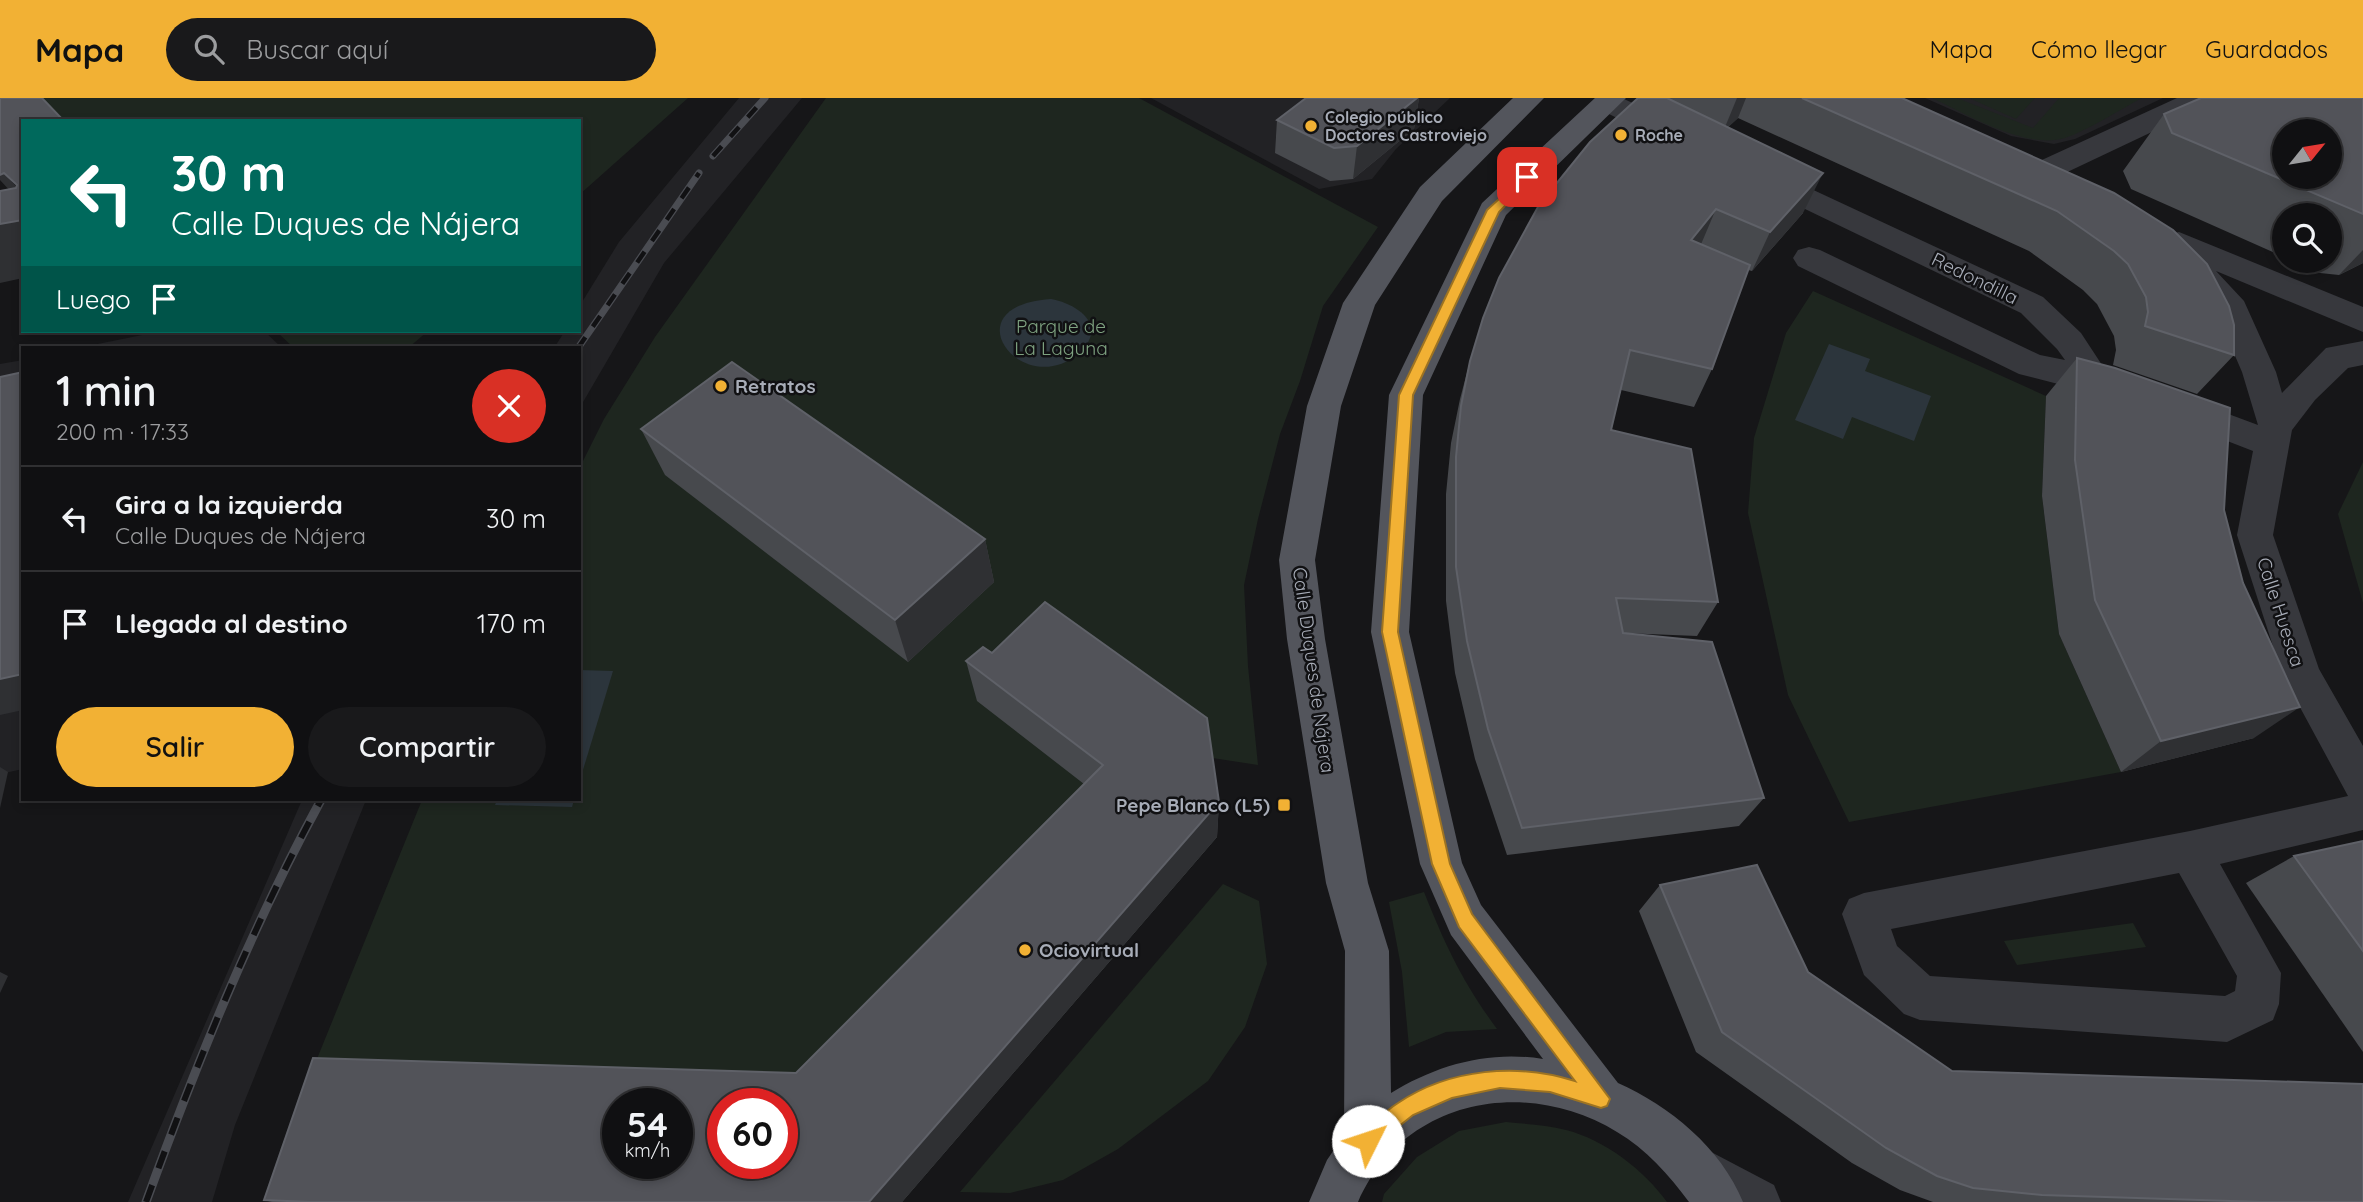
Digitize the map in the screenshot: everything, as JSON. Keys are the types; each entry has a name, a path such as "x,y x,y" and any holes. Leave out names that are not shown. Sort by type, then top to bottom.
{"main road":[{"name":"Calle Duques de Nájera","path":"1368,1141 1367,951 1348,883 1306,639 1297,561 1324,406 1359,303 1431,194 1530,98"},
{"path":"1601,1099 1466,920 1441,864 1390,632 1406,395 1493,210 1610,100"},
{"path":"1333,1202 1339,1185 1368,1141 1406,1109 1451,1088 1500,1079 1550,1083 1601,1099 1634,1116 1665,1140 1706,1185"}],"street":[{"path":"2067,193 2018,171 2202,98"},
{"path":"1610,100 1703,148"},
{"name":"Redondilla","path":"1741,166 2032,305 2069,341 2086,366 2084,371"},
{"name":"Calle Huesca","path":"2274,435 2259,372 2228,301 2156,233 2359,315"},
{"path":"1809,258 2031,365 2062,373 2084,371 2143,394 2274,435"},
{"name":"Calle Huesca","path":"2363,353 2338,356 2303,391 2274,435 2255,535 2301,674 2363,784"},
{"path":"2190,851 2259,973 2257,1004 2227,1018 1920,998 1880,960 1864,914 2190,851 2363,811"},
{"path":"1706,1185 1757,1202"}],"shaded area":[{"path":"739,98 802,98 664,263 581,406 581,346 555,346 564,333 581,333 581,304 619,242"},
{"name":"Colegio público Doctores Castroviejo","path":"1151,98 1450,98 1396,149 1372,179 1319,189"},
{"path":"1925,98 2163,98 2075,139 2054,144 2011,136"},
{"path":"1051,299 1071,306 1086,318 1091,334 1088,343 1079,353 1057,365 1037,366 1018,359 1005,347 1000,332 1004,317 1020,305"},
{"path":"152,333 266,333 280,346 88,346"},
{"path":"1829,344 1870,359 1865,371 1931,396 1914,441 1852,417 1843,439 1795,420"},
{"path":"21,360 21,769 0,774 0,364"},
{"path":"581,670 613,671 581,776"},
{"path":"302,801 366,801 235,1125 212,1202 128,1202"},
{"path":"497,801 574,801 572,807 495,805"}],"green space":[{"path":"39,98 688,98 581,193 581,119 60,119"},
{"name":"Parque de La Laguna","path":"826,98 1139,98 1378,227 1323,306 1280,434 1258,519 1244,585 1248,666 1258,765 1206,757 1217,837 902,1202 312,1202 280,1150 422,801 581,801 581,465 604,419 655,337"},
{"path":"1932,98 1957,98 2033,128 2059,98 2142,98 2084,130 2065,138 2049,140 2015,135"},
{"path":"1969,98 2035,98 2016,119"},
{"path":"1813,291 2046,396 2042,496 2059,634 2121,772 1849,822 1788,695 1748,513 1754,438 1786,333"},
{"path":"278,333 426,333 410,346 292,346"},
{"path":"2363,462 2363,603 2338,514"},
{"path":"1223,884 1259,901 1267,964 1245,1027 1208,1081 1118,1149 1063,1180 1010,1193 960,1192"},
{"path":"1424,892 1456,963 1497,1029 1446,1032 1409,1047 1402,972 1389,902"},
{"path":"2133,923 2146,947 2017,965 2004,941"},
{"path":"1506,1122 1559,1128 1595,1141 1635,1168 1667,1202 1382,1202 1384,1194 1417,1157 1459,1131"}],"building":[{"path":"0,98 42,98 62,119 21,119 21,220 0,224 0,191 16,188 17,185 4,173 0,175"},
{"path":"1306,98 1417,98 1357,146 1334,148 1277,120"},
{"path":"1638,98 1667,98 1823,173 1770,232 1716,209 1691,240 1750,265 1712,369 1630,350 1611,430 1691,449 1718,602 1616,598 1623,633 1712,642 1764,798 1522,828 1488,729 1467,641 1456,567 1456,457 1461,406 1470,361 1483,318 1499,278 1539,205 1590,142"},
{"path":"1802,98 1902,98 2114,193 2173,230 2207,264 2229,306 2234,325 2234,355 2145,326 2148,312 2146,297 2128,264 2057,211"},
{"path":"2201,98 2363,98 2363,214 2304,189 2342,189 2342,119 2272,119 2272,175 2172,133 2164,114"},
{"path":"2077,358 2115,368 2230,408 2224,510 2243,583 2300,707 2161,741 2095,600 2075,460"},
{"path":"732,362 985,539 895,620 641,429"},
{"path":"21,372 21,674 0,679 0,377"},
{"path":"1045,602 1207,718 1219,802 869,1202 264,1200 313,1058 796,1073 1103,765 966,661 983,647 992,653"},
{"path":"2363,841 2363,951 2294,856"},
{"path":"1757,865 1808,972 1952,1071 2363,1084 2363,1202 2263,1202 2042,1195 1973,1188 1937,1176 1886,1148 1722,1032 1660,885"}],"railway":[{"path":"713,156 765,98"},
{"path":"579,346 699,173"},
{"path":"146,1202 248,947 320,801"}],"place":[{"name":"Colegio público Doctores Castroviejo","path":"1311,126"},
{"name":"Roche","path":"1621,135"},
{"name":"Retratos","path":"721,386"},
{"name":"Pepe Blanco (L5)","path":"1284,805"},
{"name":"Ociovirtual","path":"1025,950"}],"route":[{"path":"1368,1141 1406,1109 1451,1088 1500,1079 1550,1083 1601,1099 1466,920 1441,864 1390,632 1406,395 1493,210 1527,177"}]}
